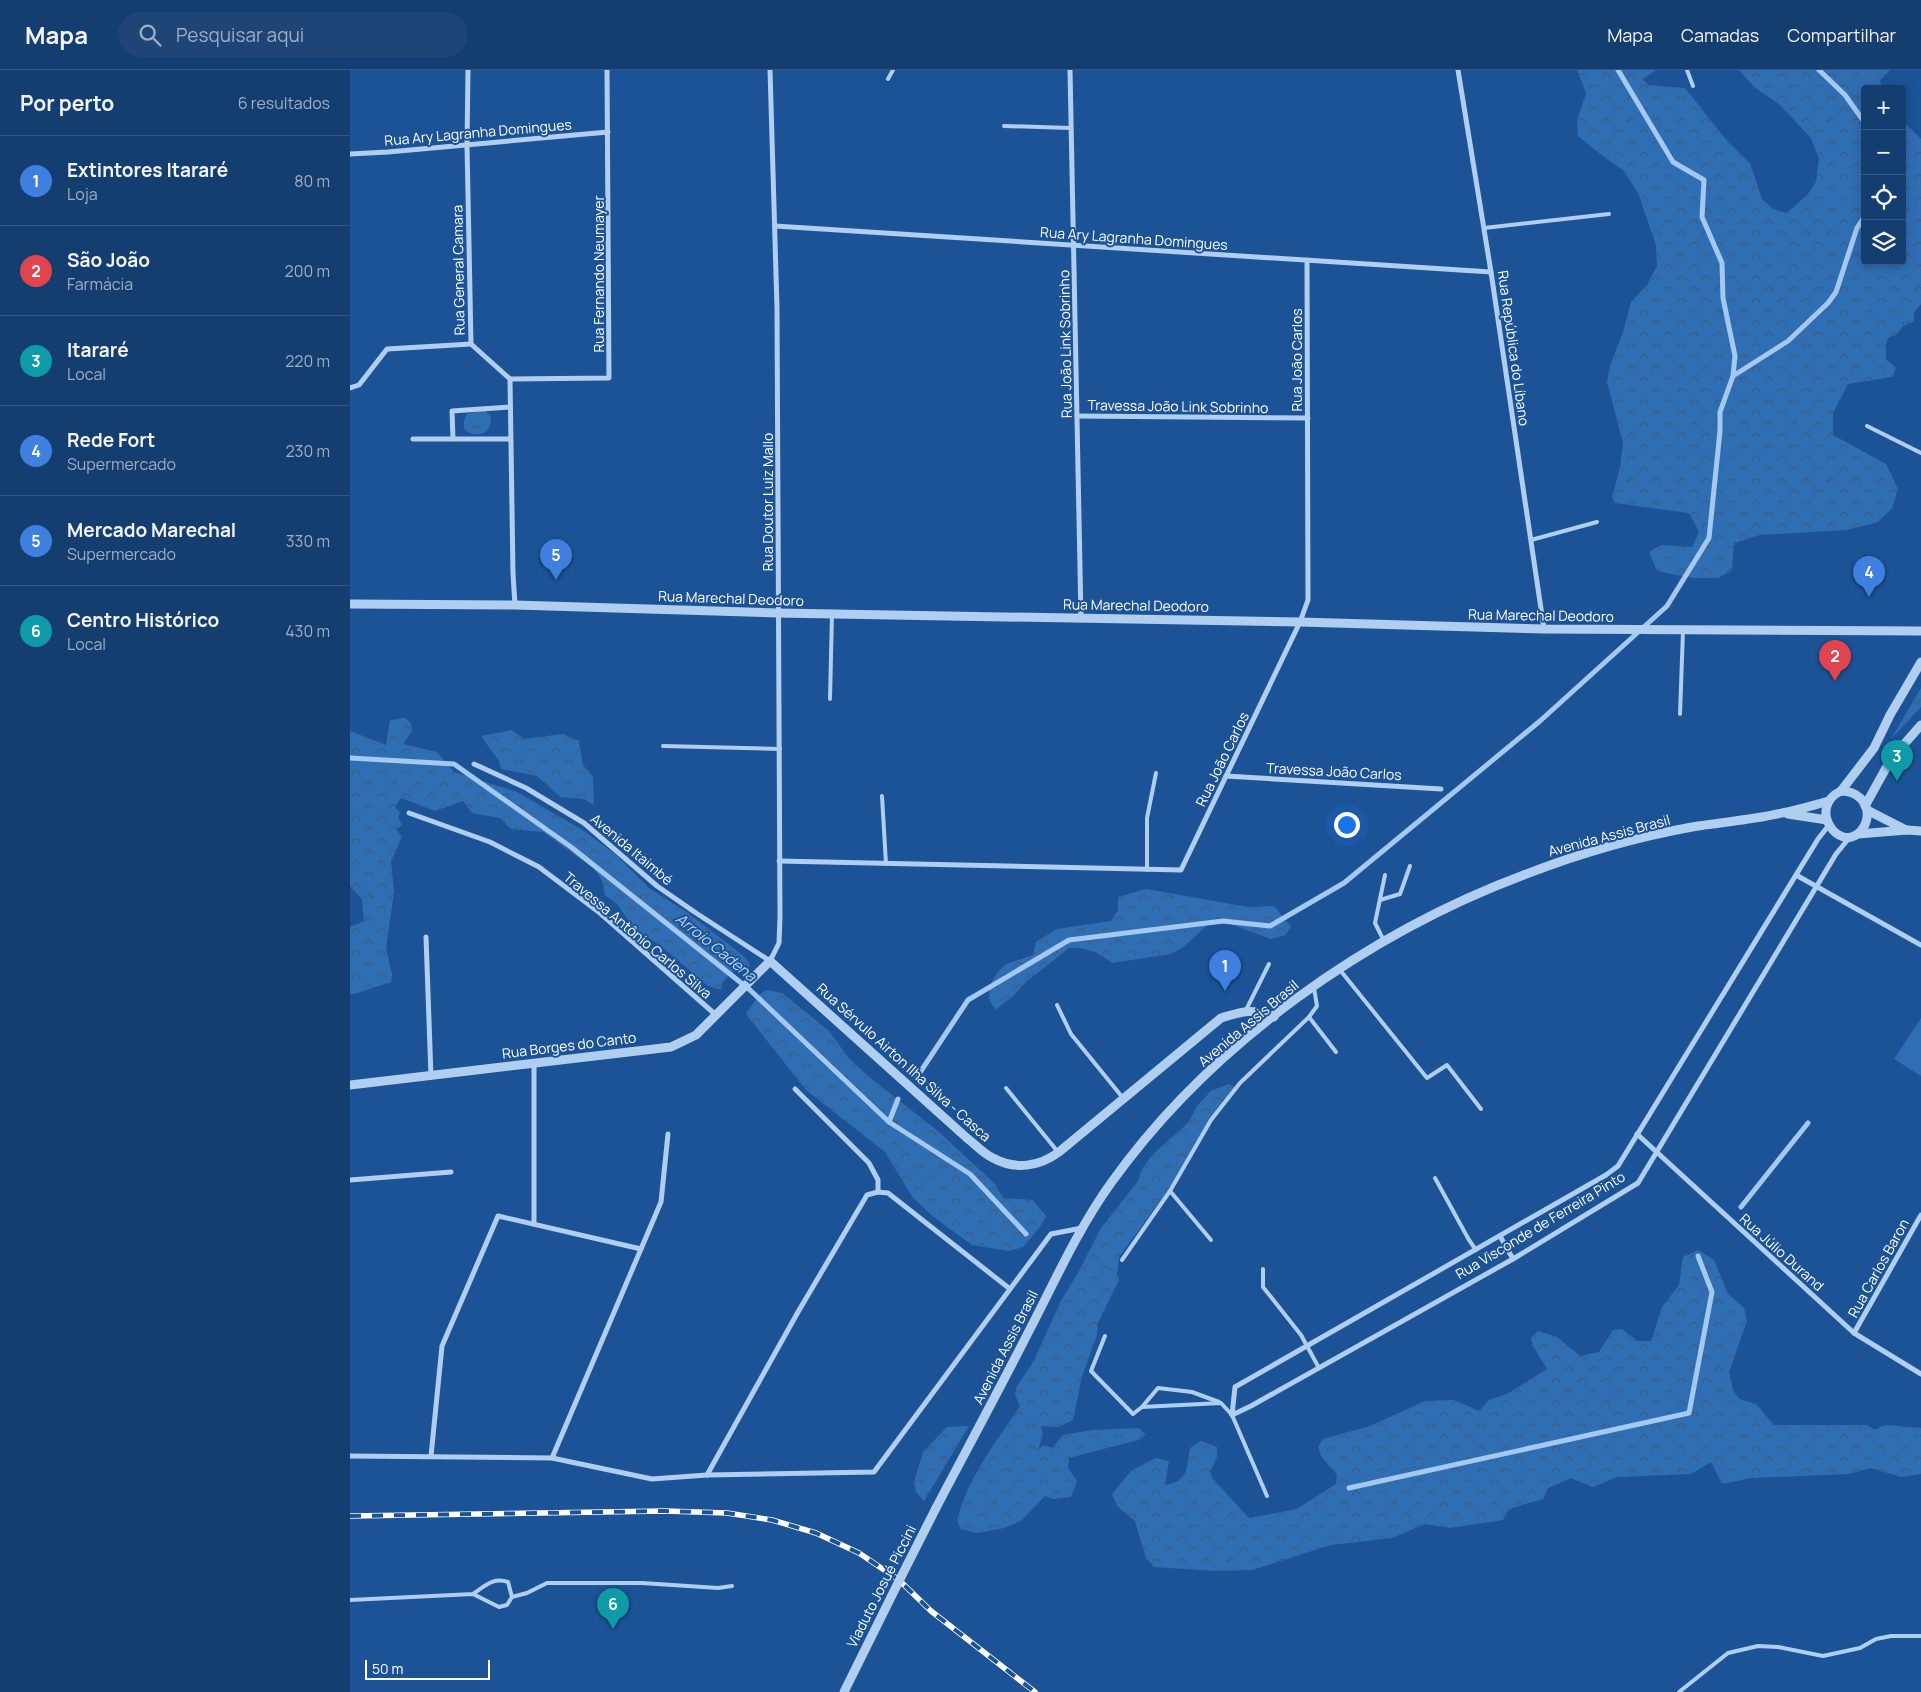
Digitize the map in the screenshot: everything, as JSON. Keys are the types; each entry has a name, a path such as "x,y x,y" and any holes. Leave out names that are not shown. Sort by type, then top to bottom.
{"street":[{"name":"Rua General Camara","path":"468,70 467,145 471,344 510,379"},
{"name":"Rua Fernando Neumayer","path":"510,379 609,378 608,70"},
{"name":"Rua Doutor Luiz Mallo","path":"770,70 775,226 780,749 779,943 770,961"},
{"name":"Rua João Link Sobrinho","path":"1070,70 1081,618"},
{"name":"Rua República do Líbano","path":"1458,70 1491,272 1544,630"},
{"name":"Rua Ary Lagranha Domingues","path":"350,154 608,132"},
{"name":"Rua Ary Lagranha Domingues","path":"775,226 1491,272"},
{"name":"Rua João Carlos","path":"780,861 1181,870 1300,622 1308,600 1308,260"},
{"path":"350,388 359,385 387,350 471,344"},
{"path":"510,379 515,605"},
{"path":"453,439 452,411 510,407"},
{"name":"Travessa João Link Sobrinho","path":"1077,416 1308,418"},
{"path":"413,439 510,439"},
{"name":"Rua Marechal Deodoro","path":"350,604 515,605 778,613 1300,622 1544,630 1921,631"},
{"path":"1841,791 1874,748 1890,715 1921,662"},
{"path":"1866,808 1891,759 1921,725"},
{"name":"Avenida Itaimbé","path":"474,764 526,788 584,823 657,886 770,961"},
{"name":"Travessa João Carlos","path":"1226,776 1441,789"},
{"path":"1854,836 1864,828 1867,819 1866,808 1857,794 1850,791 1841,791 1834,794 1826,808 1828,822 1834,832 1842,836 1854,836 1907,830 1921,831"},
{"name":"Avenida Assis Brasil","path":"936,1508 1082,1228 1110,1184 1136,1150 1186,1095 1274,1016 1314,985 1384,941 1463,901 1529,873 1642,838 1783,813 1829,801"},
{"path":"1866,808 1907,830"},
{"name":"Avenida Assis Brasil","path":"1783,813 1828,822"},
{"name":"Travessa Antônio Carlos Silva","path":"409,814 490,842 539,867 600,913 716,1015"},
{"name":"Rua Visconde de Ferreira Pinto","path":"1232,1415 1235,1387 1606,1175 1618,1166 1828,822"},
{"name":"Rua Visconde de Ferreira Pinto","path":"1232,1415 1513,1259 1638,1183 1816,886 1836,854 1854,836"},
{"path":"1796,875 1921,944"},
{"path":"426,937 431,1076"},
{"name":"Rua Borges do Canto","path":"350,1085 672,1047 696,1035 770,961"},
{"name":"Rua Sérvulo Airton Ilha Silva - Casca","path":"770,961 968,1139 993,1158 1014,1165 1032,1166 1049,1160 1221,1018 1246,1010 1274,1016"},
{"path":"534,1063 534,1224"},
{"path":"795,1089 868,1163 878,1180 878,1192"},
{"path":"552,1458 661,1202 668,1134"},
{"name":"Rua Júlio Durand","path":"1637,1134 1854,1333 1921,1374"},
{"path":"350,1180 451,1172"},
{"path":"707,1475 798,1312 867,1195 878,1192 888,1193 1010,1288"},
{"name":"Rua Carlos Baron","path":"1854,1333 1921,1215"},
{"path":"430,1456 442,1346 498,1216 641,1249"},
{"path":"350,1456 552,1458 652,1479 707,1475 874,1472 1051,1234 1082,1228"},
{"path":"1500,1236 1513,1259"},
{"name":"Viaduto Josué Piccini","path":"844,1692 936,1508"}],"lane":[{"path":"888,79 893,70"},
{"path":"1687,70 1693,86"},
{"path":"1004,126 1072,128"},
{"path":"1484,228 1609,214"},
{"path":"1867,426 1921,453"},
{"path":"1530,540 1597,522"},
{"path":"830,699 832,614"},
{"path":"1680,714 1683,630"},
{"path":"663,746 780,749"},
{"path":"1147,870 1147,818 1156,773"},
{"path":"882,796 886,864"},
{"path":"1380,900 1400,894 1410,866"},
{"path":"1384,941 1375,923 1385,875"},
{"path":"1246,1010 1269,964"},
{"path":"1339,968 1427,1078 1447,1065 1481,1108"},
{"path":"1122,1260 1170,1191 1211,1120 1240,1083 1309,1017 1317,1006 1314,985"},
{"path":"1057,1005 1071,1034 1124,1099"},
{"path":"1309,1017 1336,1052"},
{"path":"1006,1088 1059,1152"},
{"path":"1435,1178 1476,1250"},
{"path":"1170,1191 1211,1240"},
{"path":"1263,1269 1263,1287 1301,1335 1319,1368"},
{"path":"1105,1336 1091,1371 1133,1414 1142,1407 1158,1388 1192,1392 1221,1403 1232,1415 1267,1496"},
{"path":"1142,1407 1221,1403"},
{"path":"473,1594 492,1581 501,1580 508,1582 512,1597"},
{"path":"350,1600 473,1594 499,1607 507,1605 512,1597 527,1593 547,1583 642,1583 718,1588 732,1586"},
{"path":"1679,1692 1728,1653 1758,1646 1778,1647 1823,1656 1860,1648 1876,1639 1921,1636"}],"green space":[{"path":"1577,70 1656,70 1643,79 1648,85 1685,88 1728,142 1750,163 1762,199 1773,209 1787,213 1807,195 1816,182 1819,159 1811,138 1779,104 1754,87 1739,70 1890,70 1880,80 1881,85 1861,85 1861,265 1906,265 1906,124 1921,139 1921,304 1914,313 1914,321 1903,326 1897,334 1888,338 1886,359 1896,368 1892,377 1848,384 1833,413 1833,435 1886,464 1898,489 1892,508 1878,522 1847,530 1760,535 1734,543 1732,570 1718,578 1693,578 1657,571 1649,552 1661,545 1692,547 1699,532 1689,513 1615,503 1612,497 1620,468 1623,443 1607,382 1610,366 1624,329 1631,302 1647,285 1657,266 1656,245 1638,193 1624,171 1578,136 1577,121 1586,93"},
{"path":"484,410 491,415 488,429 479,434 470,433 464,426 467,414"},
{"path":"1921,688 1921,707 1891,739"},
{"path":"405,718 411,723 412,731 403,744 437,752 454,772 517,792 584,831 615,854 649,888 688,913 745,957 750,965 746,971 732,972 722,983 721,990 708,986 660,945 634,929 617,904 605,895 602,880 593,868 543,832 511,829 500,818 472,813 463,801 435,811 401,798 395,807 400,813 398,818 402,825 396,829 402,837 391,861 394,892 386,948 392,974 391,982 350,994 350,927 364,921 362,899 350,886 350,731 386,745 390,720"},
{"path":"512,730 524,739 563,734 579,741 583,765 593,777 594,805 584,799 560,797 537,776 501,769 499,761 481,736"},
{"path":"1146,889 1248,907 1274,906 1291,927 1285,935 1271,939 1227,923 1207,925 1185,946 1171,954 1112,963 1092,951 1082,948 1069,948 1026,982 1012,997 995,1010 989,999 990,985 997,973 1006,964 1033,955 1036,942 1057,929 1111,921 1118,910 1118,897"},
{"path":"766,990 782,993 829,1031 848,1057 868,1076 939,1132 995,1184 1003,1198 1033,1200 1046,1216 1040,1227 1023,1247 1009,1251 972,1245 935,1218 913,1198 885,1152 806,1090 746,1014 759,995"},
{"path":"1921,1018 1921,1076 1894,1059"},
{"path":"1229,1084 1235,1087 1202,1133 1182,1171 1119,1257 1117,1274 1119,1280 1098,1323 1097,1335 1082,1376 1073,1420 1058,1427 1041,1426 1043,1435 1038,1450 1044,1445 1052,1448 1063,1435 1092,1430 1139,1428 1146,1435 1138,1440 1069,1458 1068,1468 1077,1481 1071,1497 1053,1499 1045,1496 1021,1521 1004,1528 977,1533 961,1529 957,1521 968,1490 983,1461 1020,1406 1015,1395 1016,1388 1033,1362 1061,1301 1101,1228 1138,1181 1142,1169 1153,1154 1188,1123 1197,1106 1211,1091"},
{"path":"1698,1250 1714,1260 1728,1294 1744,1308 1747,1321 1729,1372 1733,1390 1739,1399 1756,1404 1774,1425 1867,1425 1875,1430 1884,1425 1921,1428 1921,1474 1901,1477 1871,1468 1848,1474 1751,1478 1722,1484 1711,1462 1691,1474 1617,1477 1593,1487 1571,1478 1548,1488 1543,1499 1509,1509 1503,1520 1450,1528 1425,1524 1392,1538 1331,1545 1252,1570 1216,1571 1154,1567 1146,1558 1135,1521 1117,1506 1112,1494 1132,1470 1156,1458 1169,1461 1165,1485 1178,1481 1187,1468 1190,1448 1201,1441 1217,1447 1217,1458 1210,1471 1212,1478 1249,1518 1297,1509 1336,1484 1337,1475 1321,1456 1318,1447 1323,1439 1370,1426 1425,1401 1454,1400 1479,1411 1489,1400 1507,1394 1547,1369 1533,1346 1531,1338 1538,1331 1557,1337 1580,1356 1599,1352 1613,1330 1622,1329 1637,1341 1651,1341 1662,1307 1679,1285 1683,1257"},
{"path":"969,1426 924,1501 916,1492 914,1482 923,1452 947,1427"}],"waterway":[{"path":"917,1077 968,1000 1069,940 1223,921 1270,926 1344,883 1540,721 1667,606 1709,538 1720,431 1720,412 1733,376 1735,356 1723,298 1722,263 1702,217 1704,180 1673,162 1618,70"},
{"path":"1819,70 1845,95 1861,117"},
{"path":"1733,376 1788,341 1828,303 1836,292 1857,228 1862,220"},
{"name":"Arroio Cadena","path":"350,758 454,764 571,847 750,990 889,1122 970,1174 1026,1234"},
{"path":"889,1122 898,1099"},
{"path":"1741,1207 1808,1123"},
{"path":"1349,1488 1689,1413 1712,1292 1698,1256"}],"railway":[{"path":"350,1516 665,1511 727,1513 772,1520 816,1533 859,1553 899,1580 931,1611 1035,1692"}],"place":[{"name":"Mercado Marechal","path":"556,580"},
{"name":"Rede Fort","path":"1869,597"},
{"name":"São João","path":"1835,681"},
{"name":"Itararé","path":"1897,781"},
{"name":"Extintores Itararé","path":"1225,991"},
{"name":"Centro Histórico","path":"613,1629"}]}
